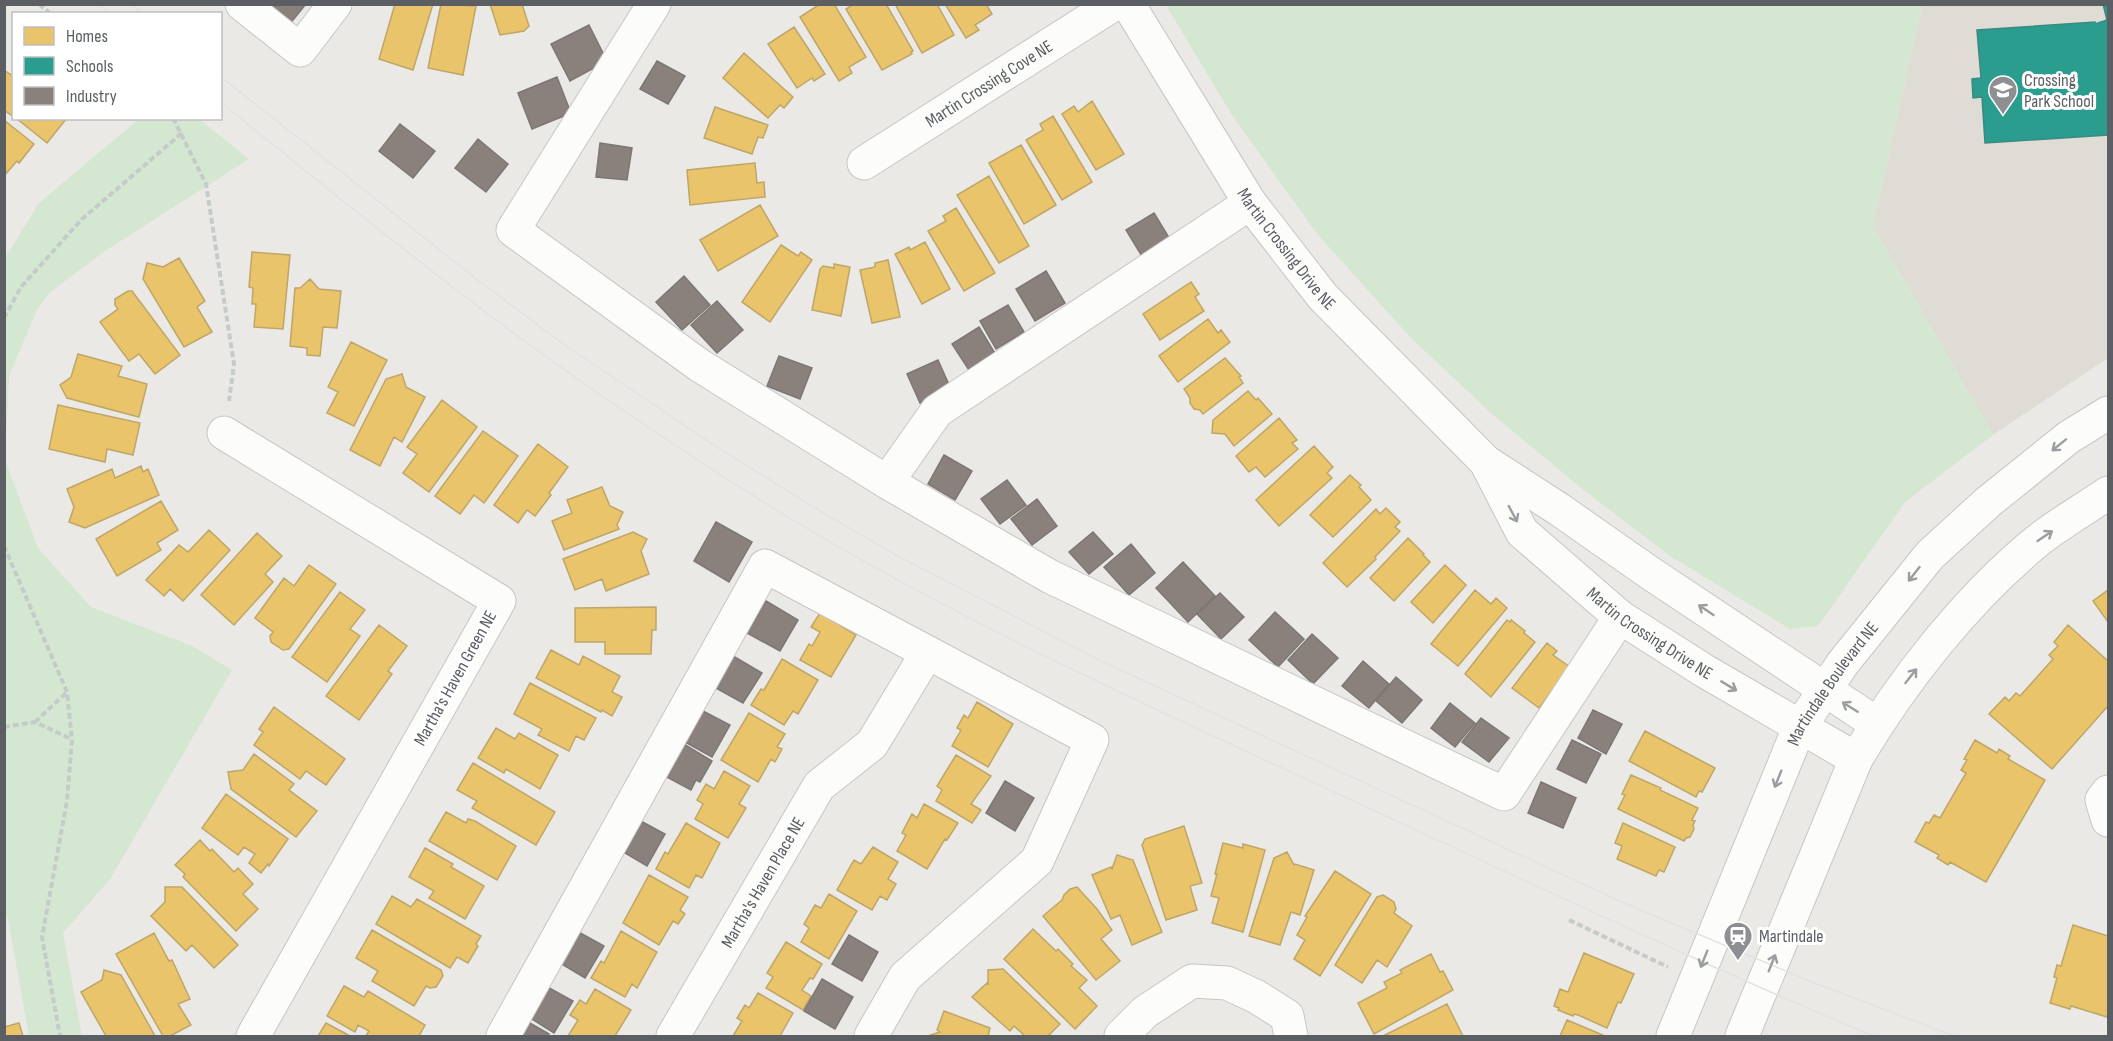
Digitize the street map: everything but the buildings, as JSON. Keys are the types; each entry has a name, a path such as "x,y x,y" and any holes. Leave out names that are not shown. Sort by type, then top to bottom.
{"street":[{"path":"242,4 300,50 335,4"},
{"path":"654,4 513,230 699,365 887,482 1049,576 1504,794 1620,617"},
{"name":"Martin Crossing Cove NE","path":"864,163 1114,4"},
{"name":"Martin Crossing Drive NE","path":"1128,4 1250,204 1323,297 1486,462 1877,724"},
{"path":"887,482 937,411 1250,204"},
{"name":"Martindale Boulevard NE","path":"1673,1036 1799,728 1824,690 1930,555 1988,502 2069,436 2109,413"},
{"name":"Martha's Haven Green NE","path":"224,433 499,601 253,1036"},
{"name":"Martin Crossing Drive NE","path":"1486,462 1522,532 1620,617 1799,728 1856,759"},
{"path":"1748,1035 1856,759 1877,724 1909,679 1979,595 2037,541 2109,493"},
{"path":"503,1036 765,566 1092,740 1037,861 905,977 872,1036"},
{"name":"Martha's Haven Place NE","path":"673,1036 819,786 872,744 927,653"},
{"path":"2109,792 2102,800 2109,820"},
{"path":"1121,1036 1145,1012 1192,981 1227,982 1257,997 1287,1016 1291,1036"}],"path":[{"path":"174,120 206,184 234,364 224,433"},
{"path":"4,318 21,287 82,219 182,133"},
{"path":"4,546 67,692 72,740 67,801 42,937 60,1036"},
{"path":"4,727 35,722 67,692"},
{"path":"35,722 72,740"},
{"path":"1569,920 1668,967"}],"shaded area":[{"name":"Crossing Park School","path":"1922,5 2108,5 2108,358 1993,435 1873,226"}],"green space":[{"path":"1166,5 1922,5 1873,226 1993,435 1905,502 1818,626 1790,629 1670,556 1585,491 1492,414 1411,338 1318,235 1230,112"},
{"path":"138,120 200,120 249,159 105,251 49,293 37,310 9,376 5,460 38,548 91,607 192,646 232,670 110,879 63,933 82,1036 29,1036 8,919 4,909 5,258 39,203"}],"tram line":[{"path":"98,4 108,12"},
{"path":"131,4 141,12"},
{"path":"222,78 474,277 566,346 720,449 896,555 1099,660 1624,903 1812,982 1954,1036"},
{"path":"222,104 360,215 561,367 640,422 760,500 829,541 970,618 1113,689 1601,916 1873,1036"}],"place":[{"name":"Crossing Park School","path":"2003,116"},
{"name":"Martindale","path":"1738,962"}]}
